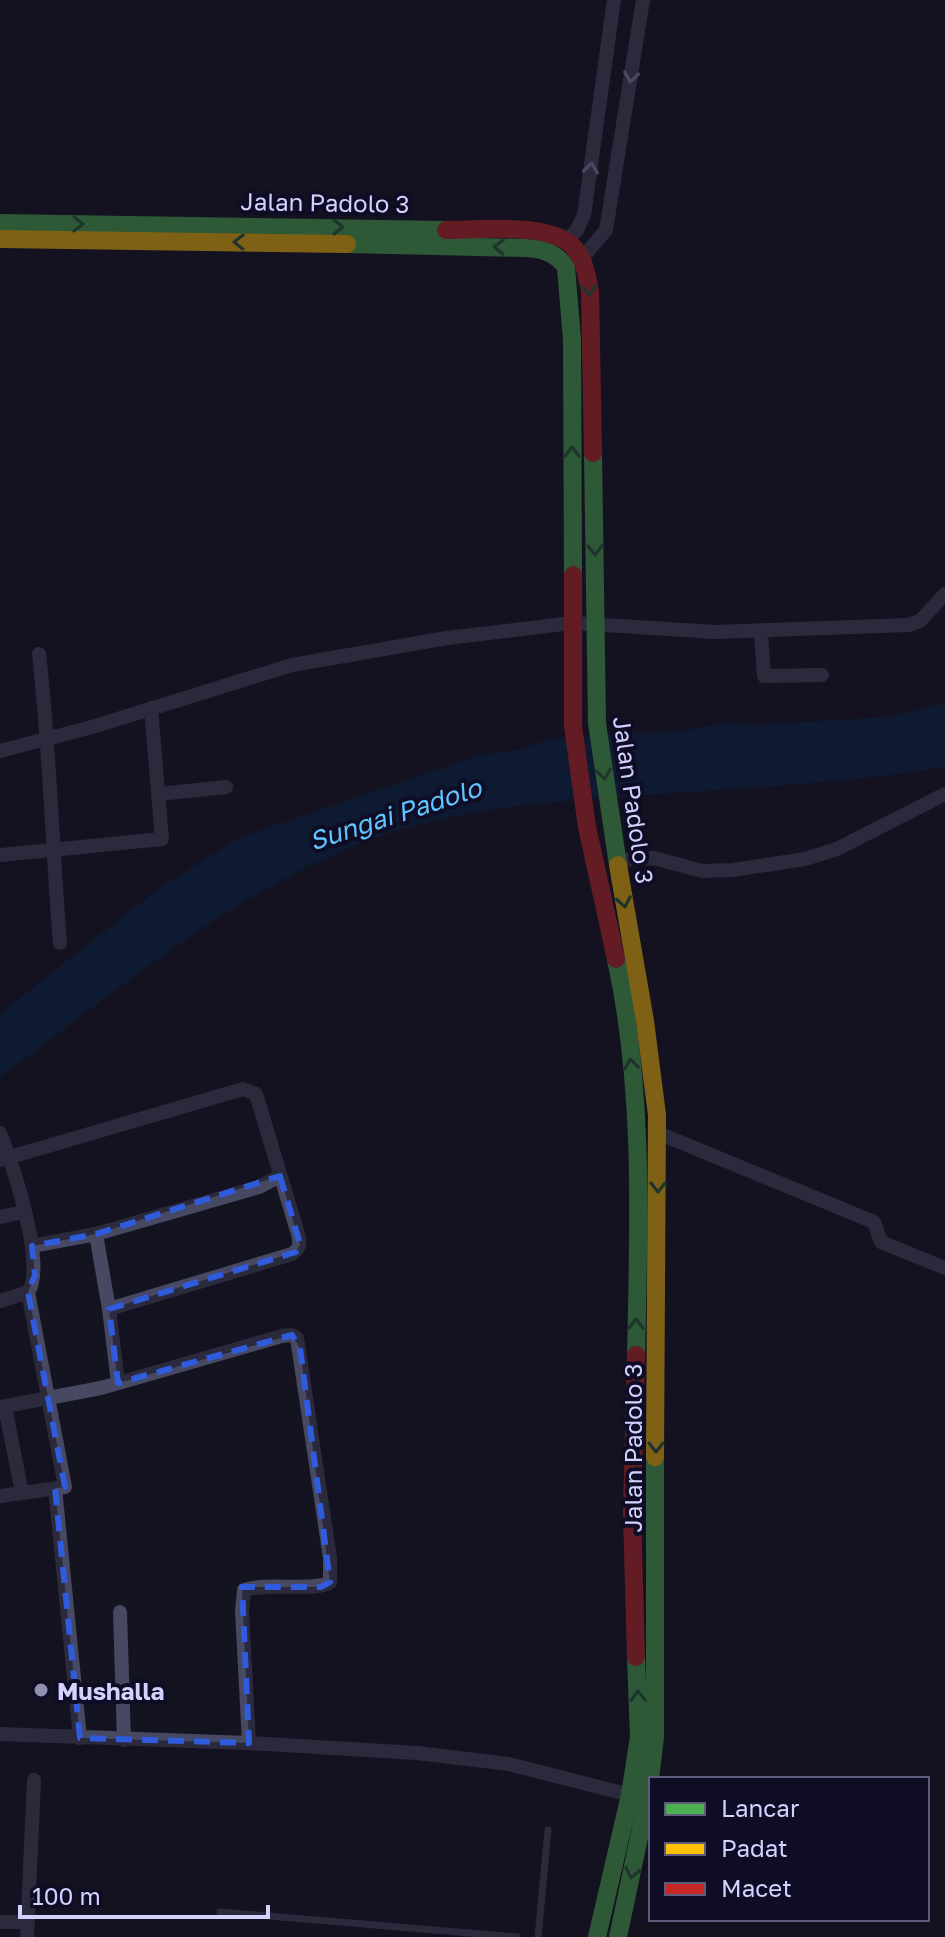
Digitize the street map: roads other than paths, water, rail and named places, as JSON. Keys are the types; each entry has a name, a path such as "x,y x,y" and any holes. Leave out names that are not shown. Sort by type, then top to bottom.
{"street":[{"path":"567,240 577,230 584,215 614,0"},
{"path":"582,258 606,230 643,0"},
{"name":"Jalan Padolo 3","path":"0,223 426,236 531,248 561,257 569,280 572,340 573,726 587,827 620,979 637,1121 640,1176 632,1513 648,1795 597,1937"},
{"name":"Jalan Padolo 3","path":"0,239 426,236 541,231 574,244 582,258 590,291 597,723 645,1021 658,1133 653,1663 647,1737 630,1795 629,1841 618,1937"},
{"path":"572,340 591,340"},
{"path":"0,751 292,665 447,638 572,623 715,632 909,625 921,620 945,594"},
{"path":"761,632 764,676 822,675"},
{"path":"39,654 49,738 60,943"},
{"path":"0,855 162,839 151,708"},
{"path":"159,794 226,787"},
{"path":"617,860 654,858 702,871 733,870 805,859 837,849 945,794"},
{"path":"5,1159 243,1089 256,1094 298,1234 300,1244 296,1252 109,1309"},
{"path":"0,1133 5,1159 25,1212 32,1246 35,1275 28,1292 65,1487 0,1496"},
{"path":"658,1133 874,1222 881,1242 945,1268"},
{"path":"32,1246 96,1234 259,1187 280,1176"},
{"path":"0,1217 25,1212"},
{"path":"96,1234 118,1383"},
{"path":"0,1301 28,1292"},
{"path":"22,1493 2,1407 118,1383 282,1336 297,1338 330,1558 330,1582 321,1587 271,1586 244,1590 242,1611 249,1743"},
{"path":"634,1415 656,1415"},
{"path":"55,1488 80,1738"},
{"path":"120,1612 124,1740"},
{"path":"0,1734 417,1753 509,1764 630,1795"},
{"path":"0,1922 27,1929 34,1780"}],"lane":[{"path":"538,1937 548,1830"},
{"path":"220,1912 517,1937"}],"water":[{"name":"Sungai Padolo","path":"945,703 945,767 828,782 528,805 459,815 359,844 311,865 218,918 0,1077 0,1014 162,886 241,837 480,755 524,749 546,740 683,731 725,723 755,725 888,717"}],"place":[{"name":"Mushalla","path":"41,1690"}]}
